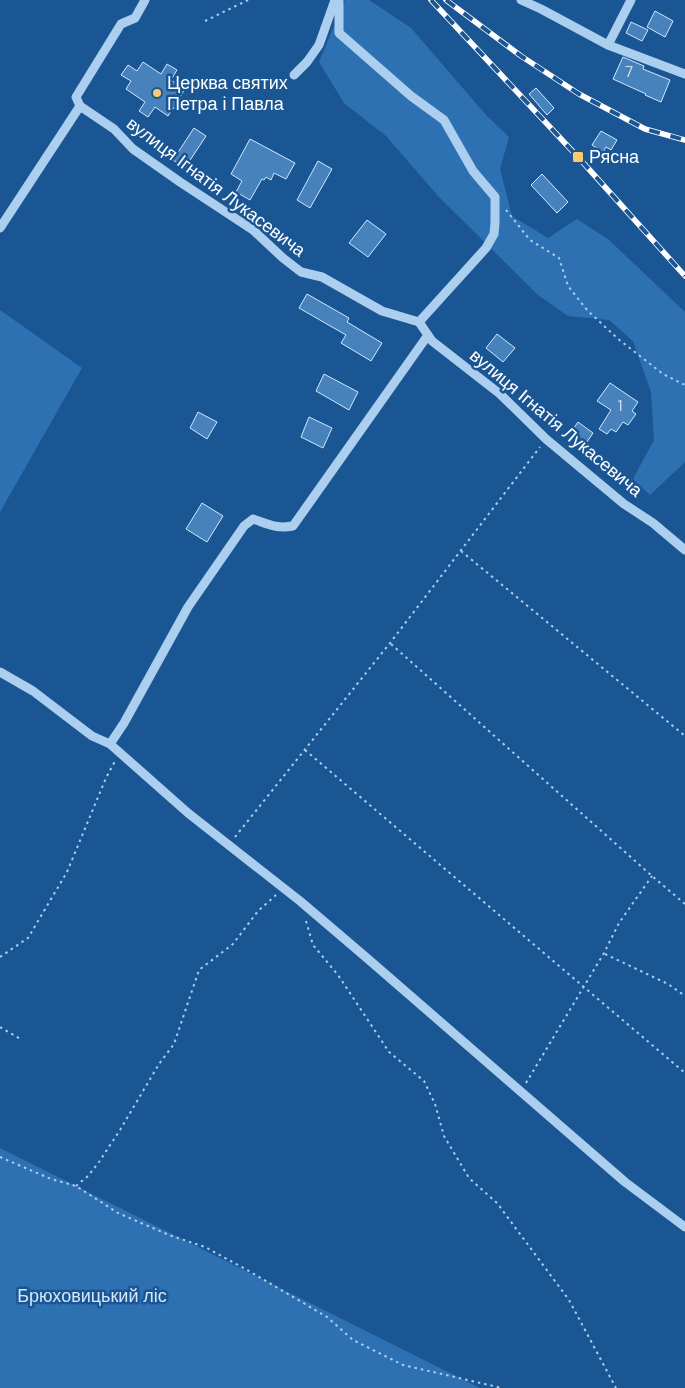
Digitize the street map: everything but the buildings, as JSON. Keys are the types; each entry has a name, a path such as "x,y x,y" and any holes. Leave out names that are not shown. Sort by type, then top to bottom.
{"street":[{"path":"0,228 80,106 76,97 121,24 134,18 145,0"},
{"path":"294,75 307,62 319,44 337,0"},
{"path":"337,0 339,33 412,96 444,120 474,171 495,197 496,223 494,234 486,248 420,322"},
{"path":"521,0 608,45 685,74"},
{"path":"608,45 631,0"},
{"name":"вулиця Ігнатія Лукасевича","path":"80,106 114,129 152,163 253,230 301,272 322,277 382,311 420,322 432,341 500,394 546,439 624,504 653,523 685,550"},
{"path":"110,744 124,724 188,607 244,526 253,519 273,527 293,526 428,335"},
{"path":"0,672 33,691 92,736 110,744 188,813 368,959 625,1182 685,1226"}],"path":[{"path":"205,20 248,0"},
{"path":"495,197 530,240 559,258 568,286 588,310 617,338 663,374 685,385"},
{"path":"228,845 390,643 546,439"},
{"path":"461,551 685,736"},
{"path":"390,643 685,904"},
{"path":"305,750 685,1073"},
{"path":"0,957 28,938 67,872 106,778 119,753"},
{"path":"521,1092 620,923 652,876"},
{"path":"76,1186 88,1176 99,1162 159,1064 174,1044 199,970 233,944 258,911 284,889"},
{"path":"305,919 313,946 338,975 389,1052 424,1081 435,1104 444,1136 469,1178 497,1203 569,1300 616,1388"},
{"path":"604,953 668,984 685,996"},
{"path":"0,1027 22,1040"},
{"path":"0,1157 76,1186 118,1213 169,1236 205,1247 327,1317 353,1340 403,1365 502,1388"}],"green space":[{"path":"345,0 369,0 411,28 486,115 509,137 500,169 512,216 548,238 577,219 609,240 685,312 685,462 650,495 633,479 654,440 651,392 633,341 609,320 568,316 538,295 439,197 386,136 344,103 319,62"},
{"path":"0,310 82,368 0,512"},
{"name":"Брюховицький ліс","path":"0,1148 480,1388 0,1388"}],"railway":[{"path":"431,0 578,157 685,276"},
{"path":"446,0 521,56 579,94 645,129 685,140"}],"place":[{"name":"Церква святих Петра і Павла","path":"157,93"},
{"name":"Рясна","path":"578,157"}]}
